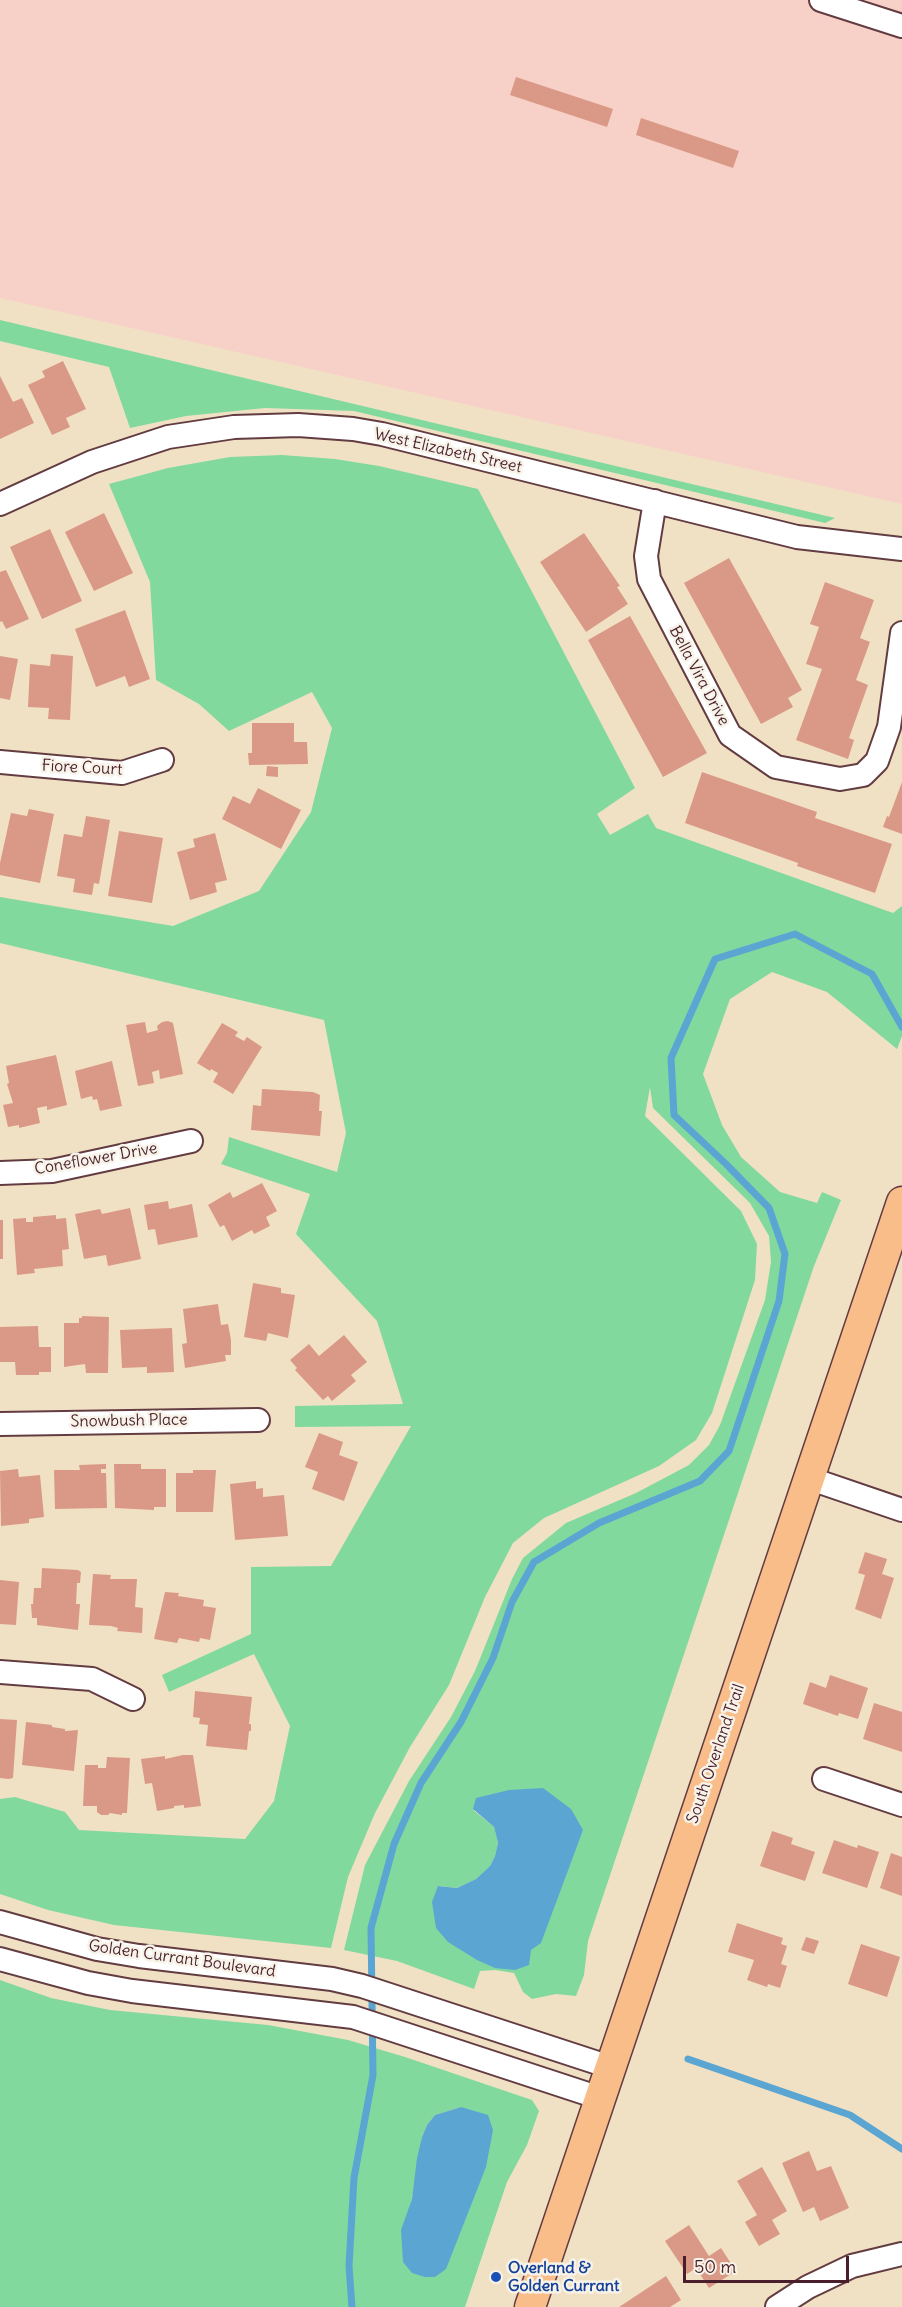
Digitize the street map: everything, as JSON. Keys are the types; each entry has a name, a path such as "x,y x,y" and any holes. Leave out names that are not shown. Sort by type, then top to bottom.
{"main road":[{"name":"South Overland Trail","path":"530,2307 902,1202"}],"street":[{"path":"821,0 891,15"},
{"name":"West Elizabeth Street","path":"0,504 92,462 168,437 234,427 298,425 353,429 382,434 797,537 902,549"},
{"name":"Bella Vira Drive","path":"655,501 646,556 649,579 730,735 776,767 840,778 862,775 877,761 889,727 902,633"},
{"name":"Fiore Court","path":"0,762 122,774 162,760"},
{"name":"Coneflower Drive","path":"0,1173 52,1171 191,1142"},
{"name":"Snowbush Place","path":"0,1424 258,1420"},
{"path":"808,1478 902,1510"},
{"path":"0,1672 92,1679 133,1699"},
{"path":"824,1779 902,1805"},
{"name":"Golden Currant Boulevard","path":"0,1922 97,1949 332,1979 362,1986 610,2067"},
{"path":"0,1959 88,1983 132,1991 353,2017 600,2098"},
{"path":"323,2013 332,1979"},
{"path":"777,2307 808,2287 852,2266 902,2254"}],"shaded area":[{"path":"0,0 902,0 902,504 0,298"}],"green space":[{"path":"0,320 835,518 825,523 354,411 265,408 186,416 130,428 109,367 0,341"},
{"path":"282,455 335,459 379,466 478,489 635,788 597,814 610,835 648,814 656,828 893,913 902,906 902,1036 897,1049 827,992 772,972 730,999 703,1074 722,1125 741,1157 780,1192 817,1203 822,1192 841,1200 814,1266 588,1941 584,1975 576,1996 556,1994 532,1999 523,1992 514,1973 495,1970 480,1971 474,1989 397,1961 344,1950 365,1865 409,1781 451,1717 475,1671 512,1579 523,1558 566,1523 636,1493 689,1465 709,1445 720,1425 765,1300 771,1262 769,1236 750,1203 653,1108 650,1087 645,1116 741,1211 757,1244 755,1280 712,1413 696,1440 659,1466 544,1518 513,1543 485,1597 449,1685 410,1747 375,1813 348,1877 331,1948 114,1925 48,1910 0,1894 0,1799 15,1797 65,1812 79,1830 245,1839 274,1801 290,1726 254,1654 169,1692 162,1675 251,1634 251,1567 331,1566 411,1426 295,1427 295,1406 403,1404 377,1321 296,1234 310,1194 221,1164 227,1153 229,1137 337,1172 346,1133 324,1020 0,943 0,897 173,926 259,891 311,812 332,728 312,692 229,731 199,704 156,680 150,582 109,484 168,468 230,457","holes":["473,1810 583,1830 531,1950 438,1886 457,1888 476,1879 490,1866 495,1856 498,1843 494,1827"]},
{"path":"0,1980 51,1998 110,2010 268,2025 348,2040 532,2100 539,2111 527,2145 507,2182 465,2307 0,2307","holes":["461,2107 408,2213 422,2137 427,2125 435,2115"]}],"water":[{"path":"543,1788 571,1809 583,1830 541,1943 531,1950 529,1965 515,1970 495,1968 448,1942 436,1928 432,1902 438,1886 457,1888 476,1879 490,1866 495,1856 498,1843 494,1827 473,1809 476,1798 509,1790"},
{"path":"461,2107 488,2115 493,2130 486,2167 446,2269 435,2277 425,2277 412,2273 403,2262 401,2230 412,2199 417,2158 427,2125 435,2115"}],"building":[{"path":"516,77 613,109 607,127 510,95"},
{"path":"641,118 739,151 733,168 636,135"},
{"path":"63,361 86,409 66,418 70,427 52,435 28,385 45,377 42,371"},
{"path":"0,376 13,402 22,398 34,423 0,439"},
{"path":"104,513 133,573 94,591 65,532"},
{"path":"50,529 82,601 42,619 10,547"},
{"path":"584,533 620,586 617,587 628,604 586,632 540,562"},
{"path":"729,558 802,690 788,698 793,707 761,724 684,583"},
{"path":"6,570 29,619 6,629 2,621 0,622 0,572"},
{"path":"825,582 874,600 860,638 870,642 856,680 868,685 849,738 854,740 848,759 796,740 822,669 806,664 819,627 810,624"},
{"path":"125,610 150,679 129,687 125,676 96,687 75,629"},
{"path":"630,616 707,753 663,777 588,640"},
{"path":"51,654 73,656 70,720 48,719 49,708 28,707 30,664 50,666"},
{"path":"0,656 18,659 10,700 0,698"},
{"path":"252,723 294,723 294,742 307,742 308,764 249,765 248,753 252,753"},
{"path":"267,766 278,767 278,777 266,776"},
{"path":"702,772 817,812 815,818 892,844 875,893 685,823"},
{"path":"902,782 902,834 883,827"},
{"path":"258,788 301,810 281,849 222,819 233,796 250,804"},
{"path":"29,809 54,814 40,883 0,875 0,863 11,813 27,816"},
{"path":"86,816 110,820 99,884 94,883 92,895 73,892 75,879 57,876 64,834 82,837"},
{"path":"119,831 163,838 152,903 108,896"},
{"path":"215,833 227,880 215,883 217,892 190,900 177,852 195,847 193,839"},
{"path":"168,1021 173,1023 183,1074 160,1079 159,1070 152,1072 154,1083 138,1086 126,1025 145,1022 147,1033 158,1030 157,1026"},
{"path":"222,1023 238,1032 235,1036 244,1041 247,1037 262,1047 233,1094 213,1082 218,1073 197,1063"},
{"path":"56,1055 67,1105 47,1110 47,1106 37,1108 40,1123 19,1128 19,1125 8,1127 3,1105 13,1103 7,1084 9,1083 6,1066"},
{"path":"112,1061 122,1106 100,1111 97,1099 93,1100 92,1096 81,1099 75,1071"},
{"path":"262,1089 313,1092 320,1095 319,1111 322,1111 320,1136 251,1130 253,1105 261,1106"},
{"path":"262,1183 277,1211 266,1217 270,1226 254,1234 252,1230 232,1241 224,1225 220,1227 208,1205 230,1192 233,1198"},
{"path":"168,1201 169,1209 192,1204 198,1237 158,1245 155,1229 148,1230 144,1205"},
{"path":"130,1208 141,1259 108,1266 106,1255 84,1259 75,1214 100,1209 102,1214"},
{"path":"56,1215 56,1219 66,1218 69,1249 62,1250 63,1266 34,1269 35,1273 17,1275 13,1219 26,1218 26,1222 33,1222 33,1217"},
{"path":"0,1220 3,1220 3,1259 0,1259"},
{"path":"253,1283 281,1288 281,1293 295,1295 288,1338 268,1333 266,1341 244,1337"},
{"path":"218,1304 221,1325 228,1324 231,1355 225,1355 226,1361 185,1368 182,1344 187,1343 183,1309"},
{"path":"82,1316 109,1317 108,1373 86,1373 85,1364 64,1367 64,1323 79,1323 79,1318"},
{"path":"38,1326 39,1347 51,1347 51,1372 39,1372 39,1375 16,1375 15,1362 0,1362 0,1327"},
{"path":"172,1328 174,1372 147,1373 147,1367 122,1368 120,1330"},
{"path":"344,1335 367,1362 351,1375 356,1381 332,1401 328,1396 323,1400 295,1370 297,1368 290,1360 309,1344 319,1356"},
{"path":"319,1433 343,1442 339,1455 358,1462 344,1501 312,1489 318,1472 305,1467"},
{"path":"106,1464 106,1469 101,1469 101,1473 106,1473 107,1508 55,1509 54,1470 80,1470 79,1465"},
{"path":"114,1464 141,1464 141,1469 166,1469 166,1507 154,1507 154,1510 115,1508"},
{"path":"18,1469 19,1477 40,1475 44,1517 29,1519 29,1523 1,1526 0,1471"},
{"path":"193,1470 216,1470 213,1512 176,1512 176,1473 193,1473"},
{"path":"256,1481 256,1489 263,1488 263,1497 284,1495 288,1536 235,1540 230,1484"},
{"path":"865,1552 887,1559 882,1574 894,1578 881,1619 855,1609 865,1575 858,1573"},
{"path":"42,1568 81,1572 80,1583 77,1583 76,1604 80,1604 78,1630 37,1625 37,1618 32,1618 31,1604 33,1604 34,1588 41,1588"},
{"path":"93,1574 111,1575 110,1579 137,1579 135,1607 143,1608 142,1633 117,1631 118,1628 111,1626 89,1625"},
{"path":"0,1580 19,1582 16,1625 0,1624"},
{"path":"165,1592 179,1593 178,1596 204,1600 203,1606 216,1608 210,1640 200,1638 199,1642 179,1638 177,1643 154,1639"},
{"path":"830,1675 868,1688 858,1719 839,1713 838,1716 803,1704 810,1682 826,1688"},
{"path":"195,1691 252,1697 249,1724 251,1724 251,1731 249,1731 247,1750 206,1746 208,1725 199,1724 200,1718 193,1717"},
{"path":"874,1703 902,1712 902,1752 863,1739"},
{"path":"0,1719 17,1720 13,1778 8,1779 0,1778"},
{"path":"26,1722 52,1725 52,1727 65,1729 65,1731 78,1730 74,1771 22,1765"},
{"path":"193,1755 201,1806 184,1808 184,1805 174,1806 174,1808 157,1811 152,1783 145,1784 141,1759 165,1756 165,1759"},
{"path":"107,1757 130,1758 127,1813 122,1813 122,1815 110,1813 101,1815 97,1812 97,1806 83,1806 85,1765 98,1765 98,1768 106,1768"},
{"path":"772,1831 793,1838 791,1844 815,1852 805,1881 760,1866"},
{"path":"834,1840 857,1848 858,1845 879,1852 867,1888 822,1873"},
{"path":"891,1853 902,1857 902,1896 880,1888"},
{"path":"737,1923 783,1938 781,1944 787,1946 781,1964 787,1966 780,1988 768,1984 767,1987 747,1980 754,1960 728,1952"},
{"path":"806,1937 819,1941 814,1954 801,1950"},
{"path":"861,1944 900,1957 887,1997 848,1984"},
{"path":"809,2151 817,2171 831,2166 849,2208 820,2221 814,2207 803,2212 782,2163"},
{"path":"762,2167 787,2211 772,2220 780,2234 759,2246 745,2222 757,2215 737,2181"},
{"path":"689,2225 709,2256 721,2248 736,2271 709,2288 696,2268 687,2274 665,2241"},
{"path":"666,2276 681,2300 670,2307 619,2307"}],"waterway":[{"path":"352,2307 349,2266 354,2178 373,2075 371,1928 394,1844 421,1783 461,1722 493,1658 512,1602 534,1562 599,1523 700,1481 729,1451 779,1301 785,1254 769,1208 674,1115 671,1058 715,959 795,934 872,974 902,1027"},
{"path":"688,2059 850,2115 902,2149"}],"place":[{"name":"Overland & Golden Currant","path":"496,2277"}]}
